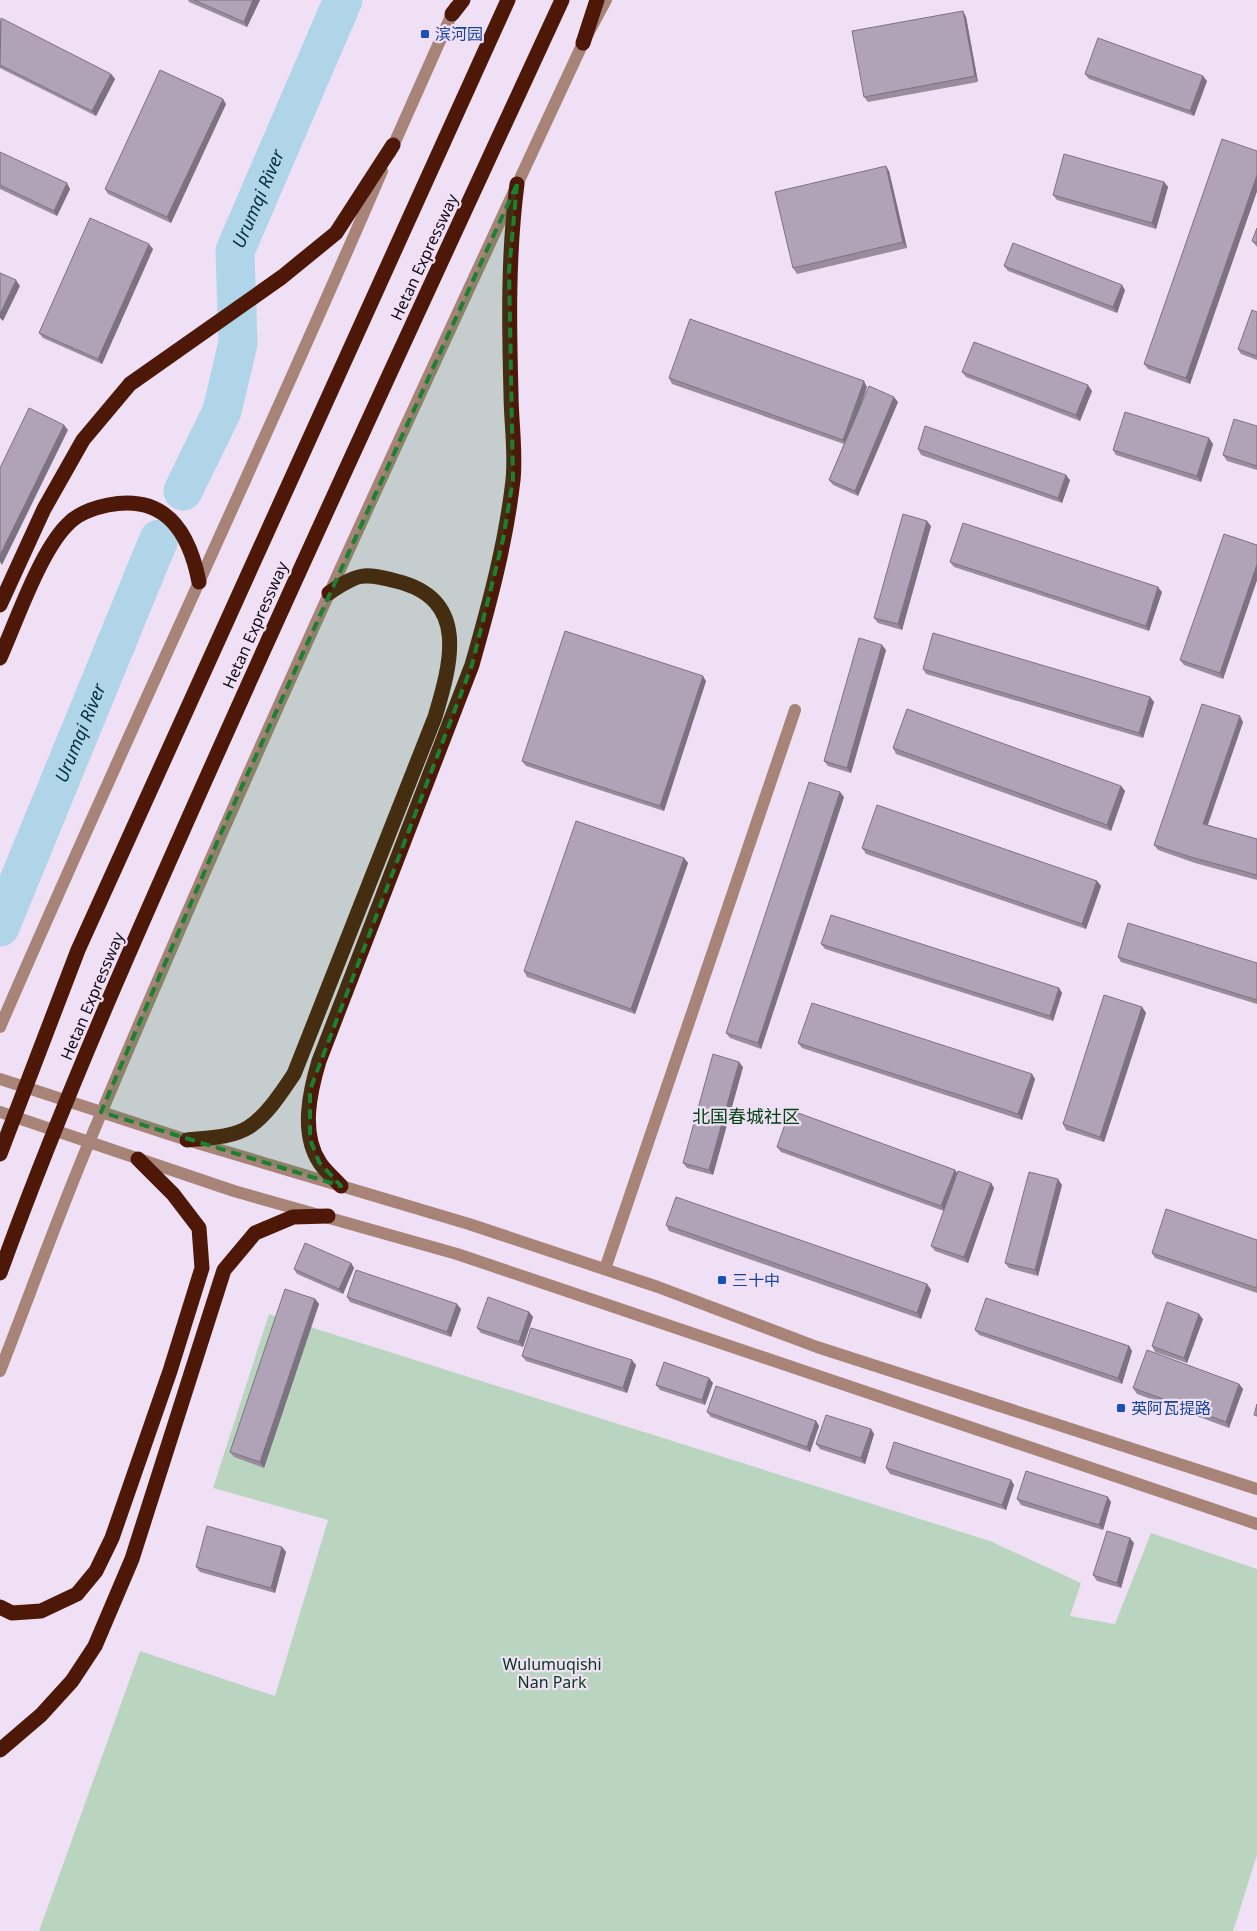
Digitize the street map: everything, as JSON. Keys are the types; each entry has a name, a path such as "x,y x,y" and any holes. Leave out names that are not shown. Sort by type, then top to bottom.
{"highway":[{"path":"455,7 463,0"},
{"name":"Hetan Expressway","path":"0,1154 78,950 508,0"},
{"name":"Hetan Expressway","path":"0,1273 80,1066 122,967 310,544 562,0"},
{"path":"583,43 597,0"},
{"path":"0,605 44,509 83,440 130,384 282,276 336,233 393,144"},
{"path":"340,1186 319,1162 310,1139 310,1090 319,1060 472,665 490,600 513,479 509,271 517,184"},
{"path":"0,658 47,552 67,525 82,514 125,502 159,510 186,542 194,558 198,582"},
{"path":"187,1140 223,1136 248,1128 271,1107 294,1074 435,717 449,672 448,626 442,610 429,594 410,584 374,575 352,577 329,593"},
{"path":"0,1607 12,1612 41,1611 77,1594 96,1571 118,1520 170,1371 202,1268 199,1228 173,1194 138,1159"},
{"path":"0,1750 41,1715 72,1681 95,1646 132,1559 224,1270 255,1233 293,1217 328,1216"}],"street":[{"path":"0,1371 88,1143 224,826 517,184 583,43 606,0"},
{"path":"0,1027 83,835 455,7"},
{"path":"604,1269 795,710"},
{"path":"0,1079 187,1140 469,1224 604,1269 817,1347 1257,1489"},
{"path":"0,1112 234,1191 457,1254 1257,1524"}],"highlighted area":[{"path":"517,184 509,271 513,479 503,540 472,665 310,1090 310,1139 319,1162 341,1186 101,1112 228,817"}],"green space":[{"name":"Wulumuqishi Nan Park","path":"269,1314 990,1541 1081,1583 1070,1616 1115,1624 1151,1533 1257,1569 1257,1855 1233,1931 39,1931 140,1651 275,1696 328,1520 213,1488"}],"building":[{"path":"194,0 253,0 244,22"},
{"path":"963,11 975,76 864,97 852,31"},
{"path":"1,18 111,74 92,111 0,65"},
{"path":"1098,38 1203,76 1190,111 1085,74"},
{"path":"160,70 223,99 167,217 105,189"},
{"path":"1222,139 1257,151 1257,175 1186,378 1144,364"},
{"path":"0,152 67,183 54,211 0,185"},
{"path":"1064,154 1164,182 1152,223 1053,195"},
{"path":"886,166 903,242 793,268 775,192"},
{"path":"90,218 149,244 98,359 39,333"},
{"path":"1257,228 1257,243 1252,241"},
{"path":"1013,243 1122,285 1113,307 1004,266"},
{"path":"0,273 16,280 0,314"},
{"path":"1252,310 1257,312 1257,356 1238,349"},
{"path":"690,319 864,381 843,440 669,378"},
{"path":"974,342 1088,385 1076,415 962,372"},
{"path":"869,386 894,397 855,491 829,480"},
{"path":"29,408 64,425 0,555 0,468"},
{"path":"1125,412 1209,438 1197,476 1113,450"},
{"path":"1234,419 1257,426 1257,466 1223,455"},
{"path":"925,426 1066,475 1058,498 918,449"},
{"path":"903,514 927,521 898,624 874,618"},
{"path":"963,523 1158,587 1146,626 950,562"},
{"path":"1224,534 1257,545 1257,564 1220,673 1180,660"},
{"path":"565,631 703,676 660,806 522,761"},
{"path":"933,633 1150,697 1139,733 923,669"},
{"path":"859,638 882,645 847,768 824,761"},
{"path":"1202,704 1240,716 1203,824 1257,839 1257,875 1154,845"},
{"path":"907,709 1121,786 1107,825 893,748"},
{"path":"809,782 840,792 758,1043 726,1033"},
{"path":"877,805 1097,881 1082,924 862,848"},
{"path":"576,821 684,858 631,1009 524,971"},
{"path":"831,915 1059,988 1050,1016 821,944"},
{"path":"1128,923 1257,963 1257,1000 1118,957"},
{"path":"1104,995 1142,1007 1100,1137 1063,1124"},
{"path":"812,1003 1032,1074 1018,1114 798,1043"},
{"path":"713,1054 739,1062 709,1170 683,1163"},
{"path":"790,1110 955,1170 941,1206 777,1147"},
{"path":"958,1171 991,1183 964,1257 931,1246"},
{"path":"1029,1172 1058,1179 1035,1270 1005,1263"},
{"path":"676,1197 927,1284 917,1313 666,1225"},
{"path":"1166,1209 1257,1240 1257,1288 1152,1253"},
{"path":"305,1243 351,1263 339,1289 294,1269"},
{"path":"356,1270 457,1304 447,1332 347,1297"},
{"path":"285,1289 315,1299 260,1462 230,1452"},
{"path":"488,1297 529,1312 519,1342 477,1328"},
{"path":"986,1298 1129,1346 1118,1378 975,1330"},
{"path":"1167,1302 1199,1314 1184,1358 1152,1346"},
{"path":"531,1328 632,1360 623,1388 522,1356"},
{"path":"1147,1350 1239,1384 1226,1422 1133,1388"},
{"path":"664,1362 709,1378 702,1400 656,1385"},
{"path":"716,1386 816,1421 807,1447 707,1412"},
{"path":"1257,1404 1257,1416 1254,1415"},
{"path":"826,1415 871,1429 861,1458 816,1444"},
{"path":"894,1442 1011,1480 1002,1505 886,1468"},
{"path":"1026,1471 1108,1497 1099,1525 1017,1499"},
{"path":"207,1526 282,1547 271,1588 196,1567"},
{"path":"1107,1531 1130,1538 1117,1583 1093,1575"}],"waterway":[{"name":"Urumqi River","path":"183,491 222,411 238,343 235,251 343,0"},
{"name":"Urumqi River","path":"0,927 159,539"}],"place":[{"name":"滨河园","path":"425,34"},
{"name":"三十中","path":"722,1280"},
{"name":"英阿瓦提路","path":"1121,1408"}],"district":[{"name":"北国春城社区","path":"746,1116"}]}
